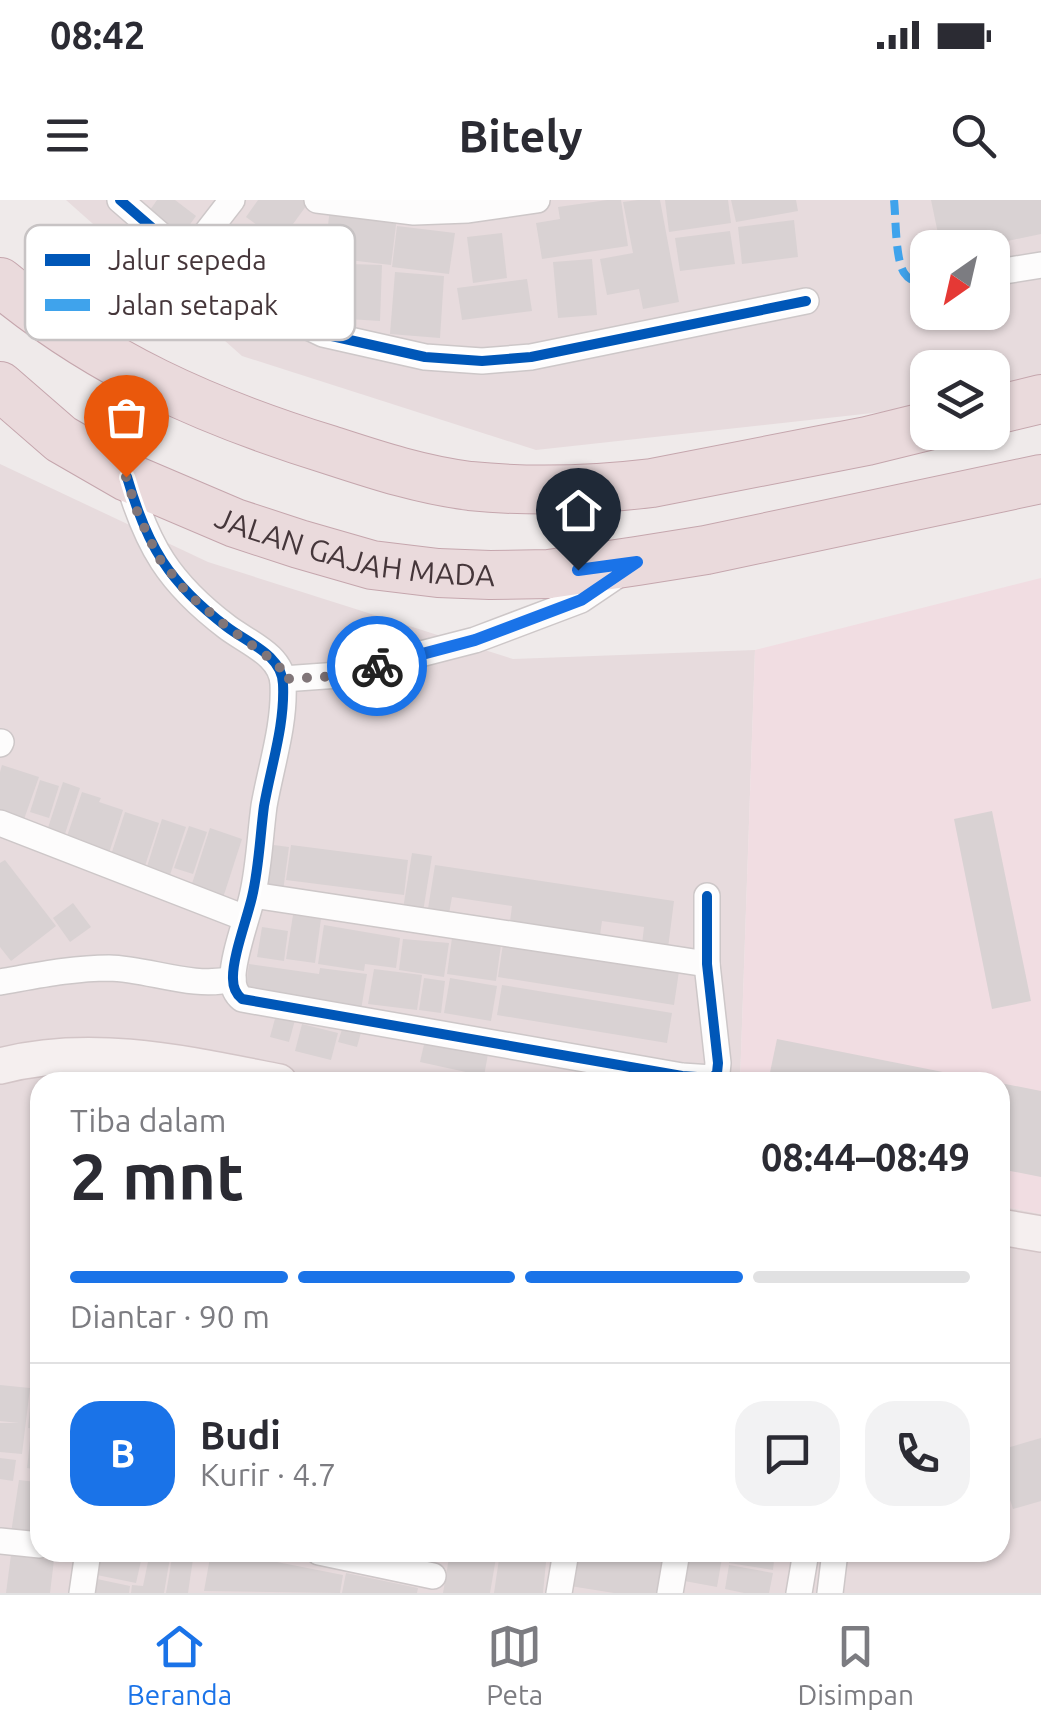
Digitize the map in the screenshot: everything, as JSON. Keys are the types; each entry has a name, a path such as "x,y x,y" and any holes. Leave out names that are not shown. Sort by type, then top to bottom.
{"highway":[{"path":"0,282 25,302"},
{"path":"79,340 162,388 271,432 413,476 470,486 652,484 910,430"},
{"name":"JALAN GAJAH MADA","path":"0,386 61,440 126,477 235,523 300,544 372,565 438,573 549,574 637,562 1041,479"},
{"path":"1010,406 1041,398"}],"street":[{"path":"120,200 149,225"},
{"path":"213,225 232,200"},
{"path":"316,200 468,210 536,200"},
{"path":"1010,270 1041,265"},
{"path":"350,340 425,357 482,361 531,357 806,301"},
{"path":"126,477 158,557 188,594 279,665 283,679 278,739 233,979 236,995 258,1004 670,1072"},
{"path":"283,679 339,676 475,640 581,600 637,562"},
{"path":"0,823 249,907 707,964"},
{"path":"707,896 707,964 716,1072"},
{"path":"0,982 110,968 206,984 233,979"},
{"path":"0,1066 54,1056 98,1054 229,1072"},
{"path":"1010,1228 1041,1234"},
{"path":"0,1540 30,1544"},
{"path":"82,1593 87,1562"},
{"path":"371,1562 433,1574"},
{"path":"560,1593 565,1562"},
{"path":"670,1593 675,1562"},
{"path":"799,1593 804,1562"},
{"path":"834,1562 836,1592"}],"shaded area":[{"path":"66,200 1041,200 1041,384 1010,391 1010,350 910,350 910,409 536,450 242,356 224,340 355,340 355,225 94,225"},
{"path":"0,464 208,562 513,659 755,650 740,1072 30,1072 30,1562 1010,1562 1010,1208 1041,1214 1041,1593 0,1593"},
{"path":"1041,578 1041,1214 1010,1208 1010,1072 740,1072 755,650"}],"building":[{"path":"157,200 175,200 196,216 190,225 164,225 148,213"},
{"path":"258,200 309,202 292,225 257,225 246,217"},
{"path":"621,200 628,246 542,259 536,223 560,219 558,207"},
{"path":"660,200 679,302 643,309 639,289 607,295 600,259 633,253 623,202"},
{"path":"665,200 728,200 731,223 669,232"},
{"path":"731,200 796,200 798,211 736,222"},
{"path":"931,200 1041,200 1041,234 1010,240 1010,230 937,230"},
{"path":"330,209 397,217 391,265 355,261 355,225 328,225"},
{"path":"794,220 798,257 742,264 738,227"},
{"path":"397,226 455,233 449,274 392,267"},
{"path":"730,231 735,264 680,271 675,238"},
{"path":"502,233 507,278 473,283 467,237"},
{"path":"592,259 597,315 558,318 553,262"},
{"path":"355,264 382,265 380,321 355,319"},
{"path":"395,272 444,276 440,338 390,334"},
{"path":"527,279 532,311 462,320 457,288"},
{"path":"2,765 39,777 23,822 0,815"},
{"path":"40,780 59,786 49,818 30,812"},
{"path":"63,782 80,788 63,840 46,834"},
{"path":"82,792 123,810 108,856 65,842"},
{"path":"992,811 1031,1001 992,1009 954,819"},
{"path":"125,812 159,823 144,869 110,858"},
{"path":"162,819 186,827 168,881 145,873"},
{"path":"189,826 207,832 193,874 174,868"},
{"path":"210,828 242,839 222,901 190,890"},
{"path":"266,844 289,847 283,891 260,887"},
{"path":"291,845 408,860 404,895 286,880"},
{"path":"412,853 432,856 423,912 403,909"},
{"path":"5,860 56,926 11,961 0,947 0,863"},
{"path":"435,865 674,901 668,948 642,944 644,927 602,921 600,935 510,922 512,906 452,897 448,919 427,915"},
{"path":"73,903 91,927 70,942 53,918"},
{"path":"293,915 321,919 315,963 286,959"},
{"path":"324,925 400,938 396,968 365,964 364,971 318,964"},
{"path":"262,927 288,931 284,961 257,957"},
{"path":"452,938 501,945 496,981 447,974"},
{"path":"403,939 449,943 444,977 399,970"},
{"path":"503,944 679,971 674,1005 498,977"},
{"path":"249,964 319,974 320,968 367,974 361,1010 244,999"},
{"path":"374,969 422,975 417,1010 368,1004"},
{"path":"424,978 445,981 441,1013 419,1010"},
{"path":"450,978 497,986 491,1021 444,1013"},
{"path":"502,985 672,1013 667,1043 497,1015"},
{"path":"276,1015 295,1020 289,1042 270,1037"},
{"path":"344,1023 362,1029 357,1047 338,1042"},
{"path":"302,1024 338,1033 331,1060 295,1051"},
{"path":"777,1039 943,1072 770,1072"},
{"path":"425,1040 488,1054 485,1072 420,1062"},
{"path":"1010,1085 1041,1091 1041,1177 1010,1171"},
{"path":"0,1385 30,1388 22,1454 0,1452 0,1423 19,1423 0,1421"},
{"path":"1041,1438 1041,1501 1013,1509 1010,1447"},
{"path":"0,1458 16,1460 13,1481 0,1479"},
{"path":"19,1480 30,1481 30,1536 11,1533"},
{"path":"11,1555 30,1557 30,1562 54,1562 50,1593 6,1593"},
{"path":"100,1562 141,1562 136,1583 97,1575"},
{"path":"148,1562 169,1562 164,1593 131,1593 132,1585 143,1586"},
{"path":"171,1562 193,1562 188,1593 166,1593"},
{"path":"209,1562 277,1562 343,1575 340,1593 204,1591"},
{"path":"448,1562 495,1562 490,1593 443,1593"},
{"path":"499,1562 546,1562 543,1593 494,1593"},
{"path":"574,1562 663,1562 658,1593 614,1593 570,1586"},
{"path":"683,1562 721,1562 717,1587 679,1580"},
{"path":"729,1562 774,1562 773,1570"},
{"path":"729,1565 773,1573 769,1593 725,1589"},
{"path":"346,1573 418,1588 417,1593 342,1593"},
{"path":"97,1579 130,1586 129,1593 94,1593"}],"marked path":[{"path":"894,200 898,250 902,268 910,279"}],"cycle path":[{"path":"120,200 149,225"},
{"path":"350,340 425,357 482,361 531,357 806,301"},
{"path":"127,477 152,543 175,578 207,611 270,657 281,674 280,730 264,806 254,886 233,970 234,988 242,999 659,1072"},
{"path":"707,896 707,964 717,1072"}],"way so far":[{"path":"126,477 158,557 188,594 279,665 283,679 339,676 377,666"}],"route":[{"path":"377,666 475,640 581,600 637,562 578,570"}]}
